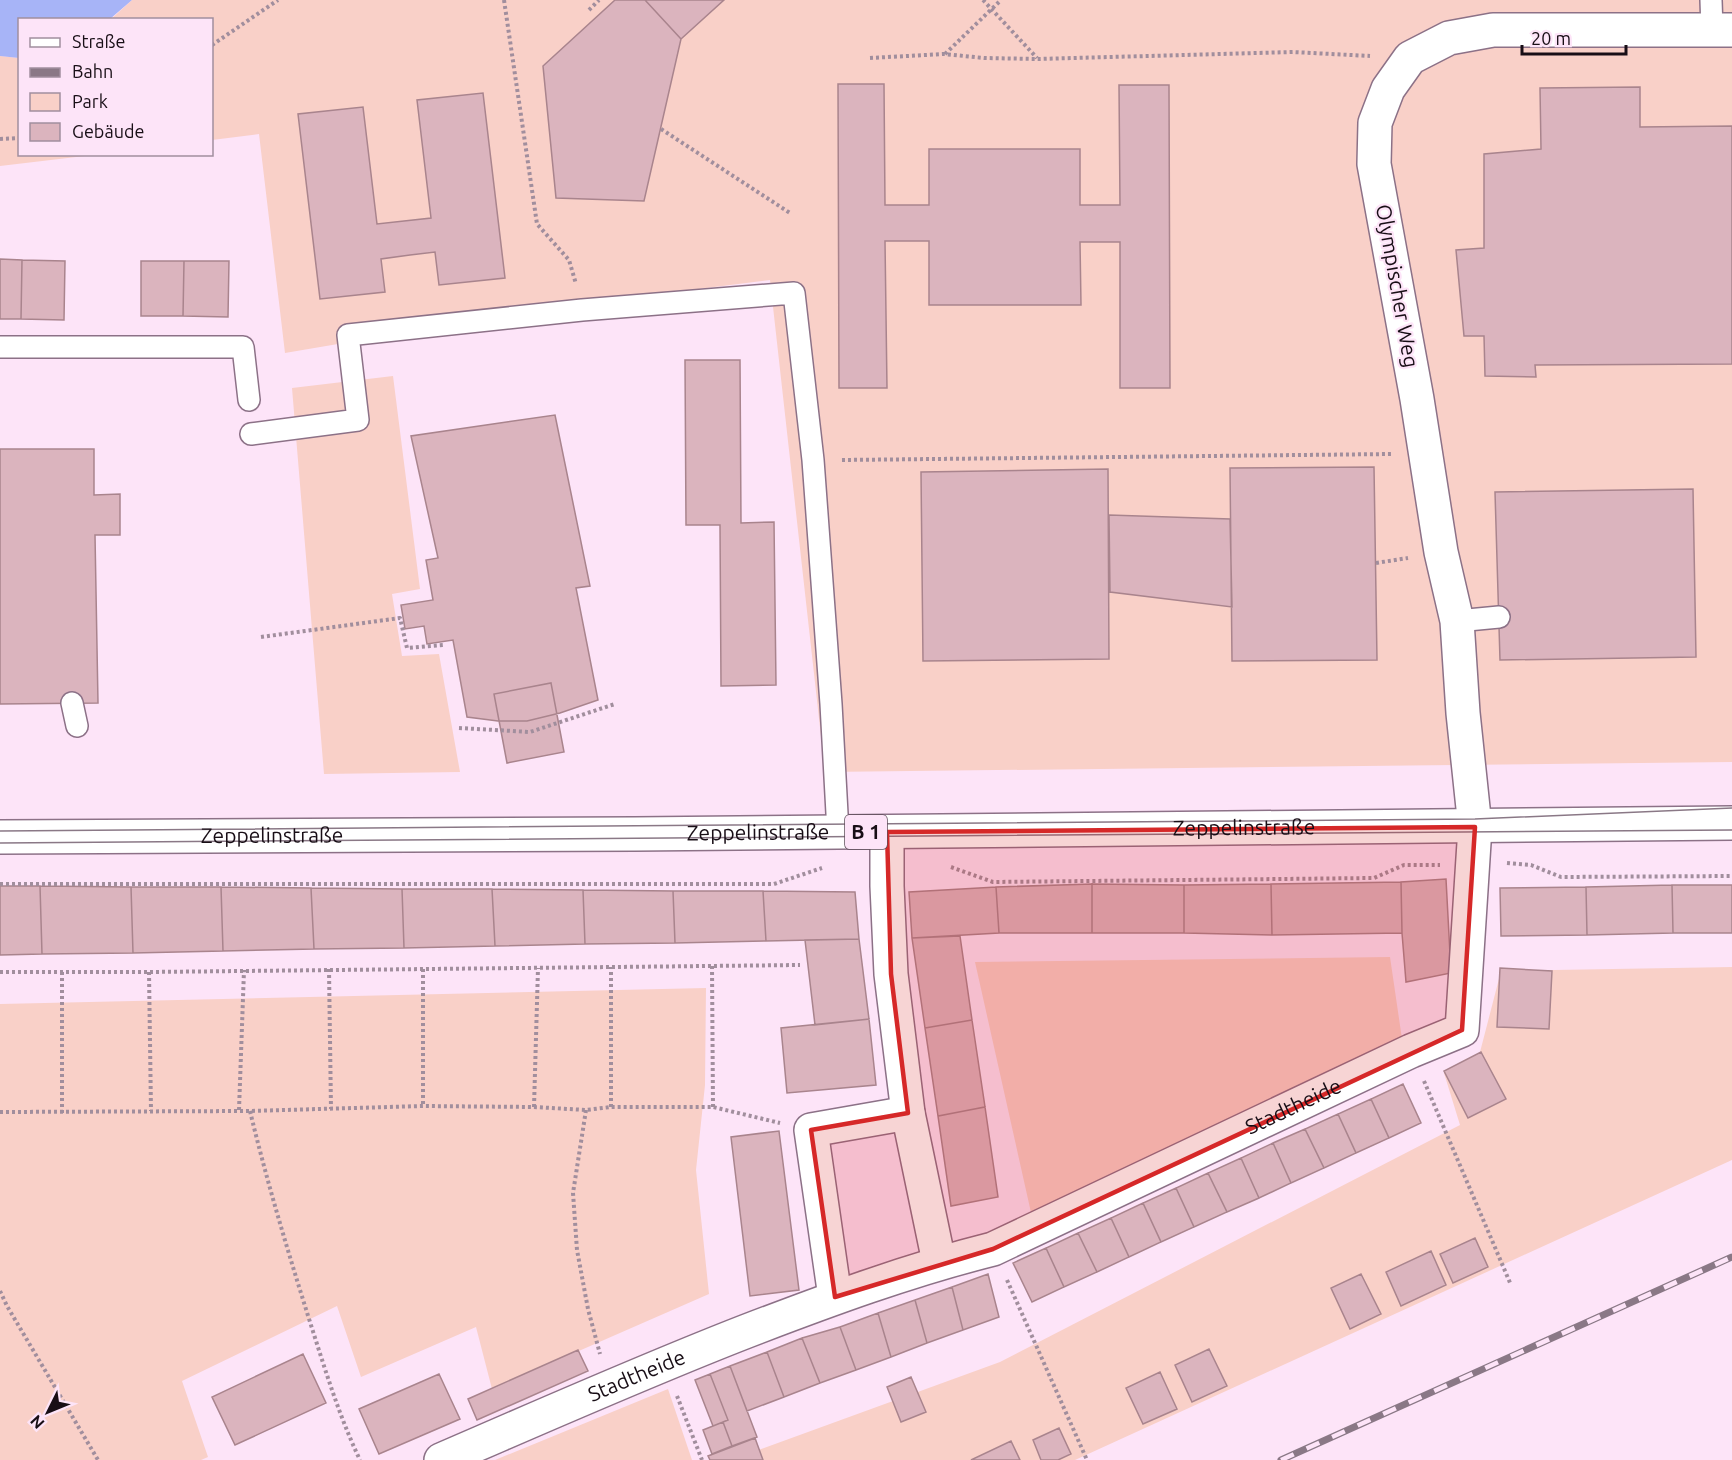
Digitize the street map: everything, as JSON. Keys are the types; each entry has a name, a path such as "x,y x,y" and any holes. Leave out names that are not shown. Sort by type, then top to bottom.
{"street":[{"name":"Olympischer Weg","path":"1475,827 1463,713 1457,621 1441,552 1426,454 1374,164 1375,123 1388,88 1410,58 1449,38 1493,30 1718,20"},
{"name":"Zeppelinstraße","path":"0,837 887,832 1732,823"},
{"name":"Stadtheide","path":"441,1460 608,1387 835,1297 939,1262 993,1249 1411,1051 1462,1030 1475,827"},
{"path":"887,832 891,974 908,1113 939,1262"},
{"path":"835,1297 811,1130 908,1113"}],"lane":[{"path":"251,434 358,420 348,335 582,310 794,293 813,460 838,832"},
{"path":"0,347 243,347 249,400"},
{"path":"1457,621 1499,617"},
{"path":"72,703 77,726"}],"path":[{"path":"213,44 278,0"},
{"path":"504,0 537,224 569,260 582,310"},
{"path":"589,10 600,0"},
{"path":"983,0 1038,59"},
{"path":"944,54 1001,0"},
{"path":"870,58 944,54 984,58 1038,59 1293,52 1410,58"},
{"path":"661,129 790,213"},
{"path":"0,139 18,138"},
{"path":"813,460 1426,454"},
{"path":"261,638 400,618 407,648 444,645"},
{"path":"459,728 530,732 615,704"},
{"path":"993,882 1374,878 1404,865 1520,863 1561,877 1732,876"},
{"path":"0,884 774,884"},
{"path":"0,972 800,965"},
{"path":"712,966 713,1107"},
{"path":"611,967 611,1107"},
{"path":"534,1107 538,968"},
{"path":"329,969 331,1109"},
{"path":"423,969 423,1106"},
{"path":"239,1110 244,970"},
{"path":"62,971 62,1113"},
{"path":"149,972 152,1111"},
{"path":"1411,1051 1511,1285"},
{"path":"0,1112 250,1111 423,1106 586,1110 611,1107 713,1107 811,1130"},
{"path":"586,1110 573,1192 577,1250 588,1309 608,1387"},
{"path":"250,1111 273,1206 325,1371 347,1433 360,1460"},
{"path":"993,1249 1087,1460"},
{"path":"0,1291 98,1460"},
{"path":"0,1307 7,1306"},
{"path":"665,1364 702,1460"}],"highlighted area":[{"path":"1475,827 1462,1030 993,1249 835,1297 811,1130 908,1113 891,974 887,832"}],"green space":[{"path":"132,0 1732,0 1732,762 825,772 770,280 555,307 285,353 259,134 213,140 213,18 112,18"},
{"path":"0,56 18,58 18,156 85,156 0,166"},
{"path":"393,376 420,589 392,594 402,656 439,654 460,772 324,774 292,388"},
{"path":"1390,957 1402,1039 1032,1217 975,962"},
{"path":"1732,967 1732,1160 1075,1460 731,1460 1000,1362 1460,1125 1444,1073 1479,1056 1501,971"},
{"path":"706,988 705,1085 696,1170 709,1294 492,1389 476,1327 361,1377 337,1306 182,1381 208,1457 201,1460 0,1460 0,1004"},
{"path":"668,1389 692,1460 495,1460"}],"water":[{"path":"0,0 132,0 111,18 18,18 18,58 0,56"}],"building":[{"path":"615,0 645,0 681,39 644,201 556,198 543,66"},
{"path":"645,0 724,0 681,39"},
{"path":"838,84 884,84 885,205 929,205 929,149 1080,149 1080,205 1120,205 1119,85 1169,85 1170,388 1120,388 1120,242 1080,242 1081,305 929,305 929,241 885,241 887,388 839,388"},
{"path":"1640,87 1640,127 1732,126 1732,364 1535,365 1536,377 1485,376 1484,336 1464,336 1456,250 1484,248 1484,154 1541,149 1540,88"},
{"path":"483,93 505,278 439,285 435,252 381,259 385,292 320,299 298,114 363,107 377,224 431,218 417,100"},
{"path":"0,259 22,260 21,319 0,319"},
{"path":"22,260 65,261 64,320 21,319"},
{"path":"141,261 184,261 183,316 141,316"},
{"path":"184,261 229,261 228,317 183,316"},
{"path":"685,360 740,360 741,523 774,522 776,685 721,686 720,525 686,525"},
{"path":"555,415 590,586 576,588 598,700 527,721 498,721 467,717 453,640 427,644 424,626 405,629 401,605 433,600 426,560 438,558 411,436"},
{"path":"0,449 94,449 94,495 120,494 120,535 95,535 98,703 0,704"},
{"path":"1374,467 1377,660 1232,661 1230,468"},
{"path":"1108,469 1109,659 923,661 921,472"},
{"path":"1693,489 1696,657 1500,660 1495,492"},
{"path":"1109,515 1230,519 1232,607 1110,592"},
{"path":"551,683 564,752 507,763 494,694"},
{"path":"1446,879 1451,973 1406,982 1401,882"},
{"path":"1401,882 1402,933 1272,935 1271,884"},
{"path":"1092,884 1184,885 1184,933 1092,933"},
{"path":"1092,884 1092,933 999,933 996,887"},
{"path":"1271,884 1272,935 1184,933 1184,885"},
{"path":"1672,885 1732,885 1732,933 1673,933"},
{"path":"1672,885 1673,933 1587,935 1586,887"},
{"path":"0,886 40,886 42,954 0,955"},
{"path":"40,886 131,887 133,953 42,954"},
{"path":"131,887 221,887 223,951 133,953"},
{"path":"221,887 311,888 314,949 223,951"},
{"path":"996,887 999,933 912,938 909,892"},
{"path":"1586,887 1587,935 1501,936 1500,888"},
{"path":"311,888 402,889 404,948 314,949"},
{"path":"402,889 492,889 495,946 404,948"},
{"path":"492,889 583,890 585,944 495,946"},
{"path":"583,890 673,891 675,943 585,944"},
{"path":"673,891 763,891 766,941 675,943"},
{"path":"763,891 855,892 859,939 766,941"},
{"path":"960,936 972,1020 925,1028 912,938"},
{"path":"859,939 869,1019 815,1025 805,940"},
{"path":"1500,968 1552,971 1549,1029 1497,1027"},
{"path":"869,1019 876,1085 787,1093 781,1028"},
{"path":"972,1020 985,1107 938,1116 925,1028"},
{"path":"1481,1052 1506,1099 1468,1118 1444,1071"},
{"path":"1403,1084 1421,1123 1389,1138 1371,1099"},
{"path":"1371,1099 1389,1138 1356,1153 1338,1114"},
{"path":"985,1107 998,1197 951,1206 938,1116"},
{"path":"1338,1114 1356,1153 1324,1168 1305,1129"},
{"path":"1305,1129 1324,1168 1291,1183 1273,1143"},
{"path":"779,1131 799,1290 750,1296 731,1137"},
{"path":"1273,1143 1291,1183 1259,1198 1241,1158"},
{"path":"1241,1158 1259,1198 1227,1212 1208,1173"},
{"path":"1208,1173 1227,1212 1194,1227 1176,1188"},
{"path":"1176,1188 1194,1227 1161,1242 1143,1203"},
{"path":"1143,1203 1161,1242 1129,1257 1111,1218"},
{"path":"1111,1218 1129,1257 1097,1272 1078,1233"},
{"path":"1078,1233 1097,1272 1064,1287 1046,1248"},
{"path":"1475,1238 1488,1267 1453,1283 1440,1254"},
{"path":"1046,1248 1064,1287 1032,1302 1013,1263"},
{"path":"1431,1251 1446,1285 1401,1306 1386,1272"},
{"path":"988,1274 999,1317 963,1330 952,1287"},
{"path":"1361,1274 1381,1314 1350,1329 1331,1288"},
{"path":"952,1287 963,1330 927,1343 915,1300"},
{"path":"915,1300 927,1343 891,1357 878,1313"},
{"path":"878,1313 891,1357 856,1370 840,1327"},
{"path":"840,1327 856,1370 820,1383 802,1338"},
{"path":"802,1338 820,1383 784,1397 767,1352"},
{"path":"1209,1349 1227,1386 1192,1402 1175,1365"},
{"path":"578,1350 588,1371 477,1420 468,1399"},
{"path":"767,1352 784,1397 747,1411 730,1366"},
{"path":"303,1354 326,1403 235,1445 212,1397"},
{"path":"730,1366 757,1437 732,1446 723,1422 728,1420 710,1374"},
{"path":"1160,1372 1177,1409 1143,1424 1126,1388"},
{"path":"439,1374 460,1419 379,1454 359,1409"},
{"path":"710,1374 728,1420 713,1426 695,1380"},
{"path":"911,1377 926,1412 901,1422 887,1387"},
{"path":"723,1422 732,1446 712,1454 703,1430"},
{"path":"1059,1428 1071,1454 1058,1460 1041,1460 1033,1440"},
{"path":"755,1438 763,1460 710,1460 708,1456"},
{"path":"1011,1441 1020,1460 971,1460"}],"tram line":[{"path":"0,831 1475,819 1732,808"},
{"path":"0,843 1732,830"}],"railway":[{"path":"1281,1460 1732,1257"}]}
